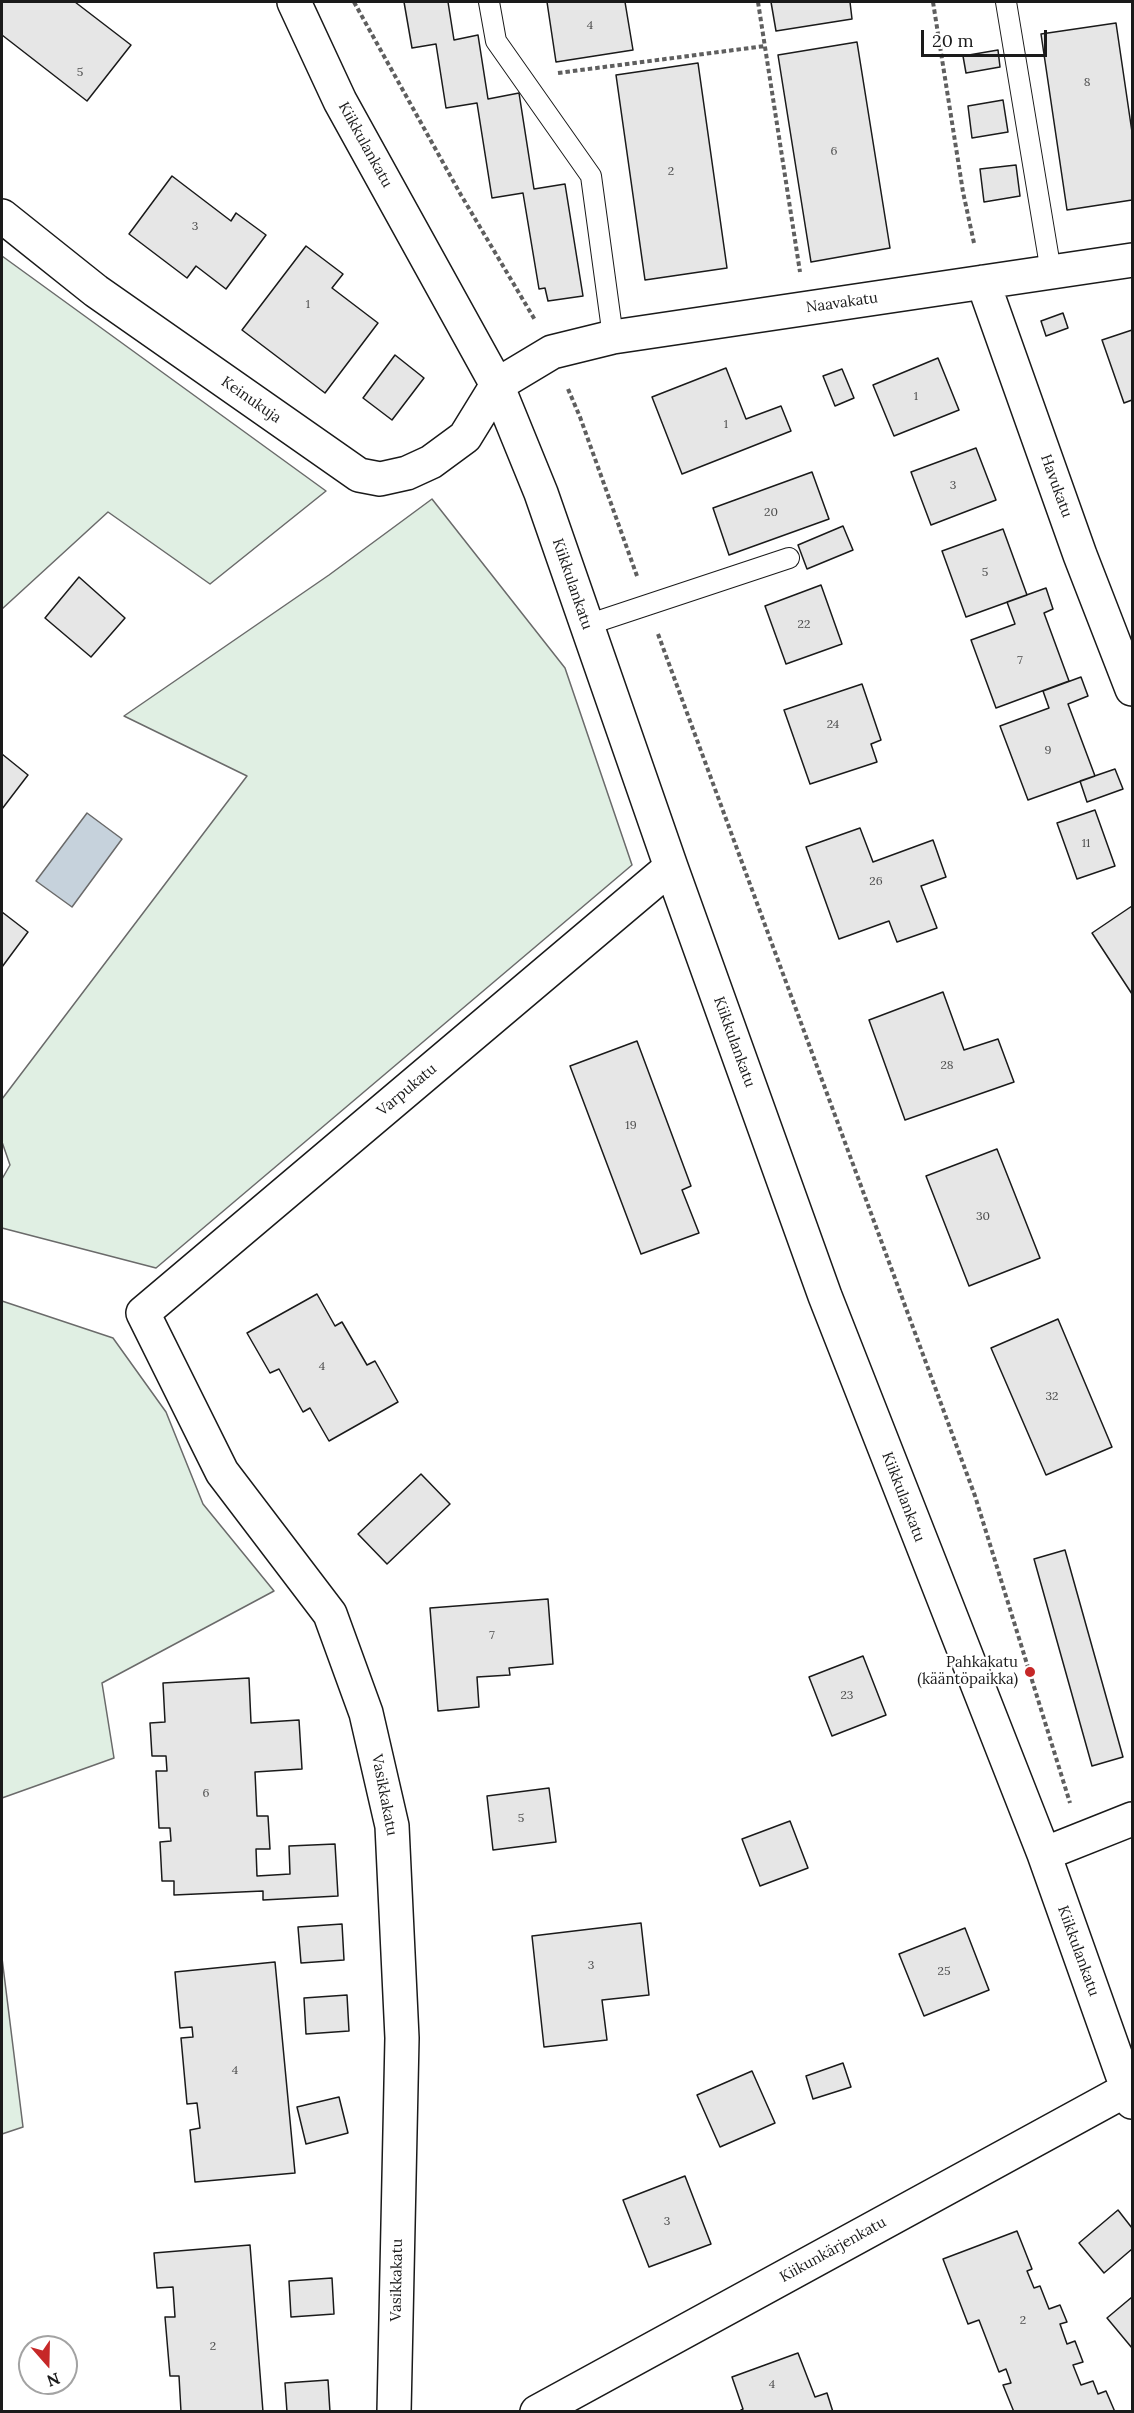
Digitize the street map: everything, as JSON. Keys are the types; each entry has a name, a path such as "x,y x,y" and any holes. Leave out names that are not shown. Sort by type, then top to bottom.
{"street":[{"name":"Kiikkulankatu","path":"294,2 340,101 497,385 541,493 671,867 825,1296 1044,1854 1130,2096"},
{"name":"Keinukuja","path":"2,216 96,291 359,475 380,479 407,473 430,462 465,437 497,385"},
{"name":"Naavakatu","path":"497,385 552,352 614,337 1132,260"},
{"name":"Havukatu","path":"983,282 1080,555 1132,689"},
{"name":"Varpukatu","path":"143,1313 671,867"},
{"name":"Vasikkakatu","path":"143,1313 222,1472 330,1614 366,1713 377,1758 392,1826 402,2038 394,2412"},
{"path":"1044,1854 1132,1819"},
{"name":"Kiikunkärjenkatu","path":"537,2412 1130,2096"}],"lane":[{"path":"489,2 496,42 591,176 614,337"},
{"path":"1006,2 1051,272"},
{"path":"587,625 789,558"}],"path":[{"path":"354,2 461,195 522,296 552,352 580,417 975,1496 1081,1838"},
{"path":"758,2 806,308"},
{"path":"933,2 963,192 983,282"},
{"path":"521,77 765,46"}],"green space":[{"path":"2,256 326,491 210,584 108,512 2,609"},
{"path":"432,499 565,668 632,865 156,1268 2,1228 2,1179 10,1165 2,1142 2,1099 247,776 124,716 329,575"},
{"path":"2,1301 113,1338 166,1412 203,1504 274,1591 102,1683 114,1758 2,1798"},
{"path":"2,1958 23,2127 2,2134"}],"shaded area":[{"path":"87,813 122,839 72,907 36,881"}],"building":[{"path":"2,2 75,2 131,45 87,101 2,35"},
{"path":"404,2 448,2 454,40 478,35 488,99 519,93 534,189 565,184 583,296 548,301 545,288 539,289 523,193 492,198 477,103 446,108 436,44 412,48"},
{"path":"547,2 625,2 633,50 556,62"},
{"path":"771,2 850,2 852,19 776,31"},
{"path":"1116,23 1132,132 1132,200 1067,210 1041,34"},
{"path":"857,42 890,248 811,262 778,55"},
{"path":"998,50 1000,67 966,73 963,56"},
{"path":"698,63 727,268 645,280 616,75"},
{"path":"1003,100 1008,132 972,138 968,106"},
{"path":"1016,165 1020,196 984,202 980,169"},
{"path":"172,176 231,221 236,213 266,235 226,289 196,266 187,278 129,234"},
{"path":"306,246 343,274 332,288 378,323 325,393 242,330"},
{"path":"1063,313 1068,328 1046,336 1041,321"},
{"path":"1132,330 1132,400 1124,403 1102,340"},
{"path":"395,355 424,378 392,420 363,398"},
{"path":"938,358 959,410 894,436 873,385"},
{"path":"726,368 746,419 781,406 791,431 682,474 652,397"},
{"path":"842,369 854,398 835,406 823,376"},
{"path":"976,448 996,500 931,525 911,472"},
{"path":"812,472 829,519 729,555 713,508"},
{"path":"843,526 853,550 807,569 798,545"},
{"path":"1003,529 1027,595 966,617 942,551"},
{"path":"79,577 125,618 91,657 45,618"},
{"path":"821,585 842,644 786,664 765,606"},
{"path":"1046,588 1053,609 1044,613 1069,681 996,708 971,640 1015,624 1007,602"},
{"path":"1081,677 1088,696 1068,704 1095,776 1028,800 1000,726 1049,708 1043,691"},
{"path":"862,684 881,740 871,744 877,762 810,784 784,710"},
{"path":"2,754 28,775 2,809"},
{"path":"1115,769 1123,789 1087,802 1080,781"},
{"path":"1095,810 1115,866 1077,879 1057,823"},
{"path":"860,828 873,862 933,840 946,877 921,886 937,928 897,942 889,921 839,939 806,847"},
{"path":"1132,906 1132,994 1092,933"},
{"path":"2,912 28,932 2,967"},
{"path":"943,992 964,1050 998,1039 1014,1082 905,1120 869,1020"},
{"path":"637,1041 691,1186 682,1190 699,1233 641,1254 570,1066"},
{"path":"997,1149 1040,1258 969,1286 926,1176"},
{"path":"317,1294 335,1326 342,1322 367,1365 375,1361 398,1402 329,1441 310,1408 303,1412 279,1369 270,1373 247,1333"},
{"path":"1058,1319 1112,1447 1046,1475 991,1348"},
{"path":"421,1474 450,1504 387,1564 358,1534"},
{"path":"1065,1550 1123,1757 1092,1766 1034,1559"},
{"path":"548,1599 553,1664 509,1668 510,1675 477,1677 479,1707 438,1711 430,1608"},
{"path":"863,1656 886,1715 832,1736 809,1677"},
{"path":"249,1678 251,1723 299,1720 302,1769 255,1772 257,1816 268,1816 270,1849 256,1849 257,1876 290,1874 289,1846 335,1844 338,1896 263,1900 263,1891 174,1895 174,1881 162,1881 160,1842 171,1841 170,1828 159,1828 156,1771 167,1771 166,1756 152,1756 150,1723 165,1722 163,1683"},
{"path":"549,1788 556,1842 493,1850 487,1796"},
{"path":"790,1821 808,1868 760,1886 742,1839"},
{"path":"641,1923 649,1995 602,2000 607,2040 544,2047 532,1936"},
{"path":"342,1924 344,1960 301,1963 298,1927"},
{"path":"965,1928 989,1990 924,2016 899,1954"},
{"path":"275,1962 295,2173 195,2182 190,2130 200,2128 197,2103 187,2104 181,2038 193,2037 192,2027 180,2028 175,1972"},
{"path":"347,1995 349,2031 306,2034 304,1998"},
{"path":"843,2063 851,2087 813,2099 806,2076"},
{"path":"752,2071 775,2123 720,2147 697,2095"},
{"path":"339,2097 348,2133 306,2144 297,2107"},
{"path":"685,2176 711,2244 649,2267 623,2200"},
{"path":"1118,2210 1132,2228 1132,2249 1104,2273 1079,2243"},
{"path":"1017,2231 1032,2269 1027,2271 1034,2288 1040,2286 1049,2309 1060,2305 1067,2322 1060,2324 1067,2344 1075,2341 1083,2362 1073,2365 1081,2385 1093,2381 1098,2394 1106,2391 1115,2412 1014,2412 1003,2385 1011,2383 1006,2369 999,2372 979,2320 968,2324 943,2259"},
{"path":"250,2245 263,2412 181,2412 179,2376 170,2376 165,2317 175,2317 173,2287 157,2288 154,2253"},
{"path":"332,2278 334,2314 291,2317 289,2281"},
{"path":"1132,2297 1132,2348 1107,2318"},
{"path":"798,2353 815,2397 827,2393 833,2412 738,2412 743,2409 732,2377"},
{"path":"328,2380 330,2412 287,2412 285,2383"}],"place":[{"name":"Pahkakatu (kääntöpaikka)","path":"1030,1672"}]}
